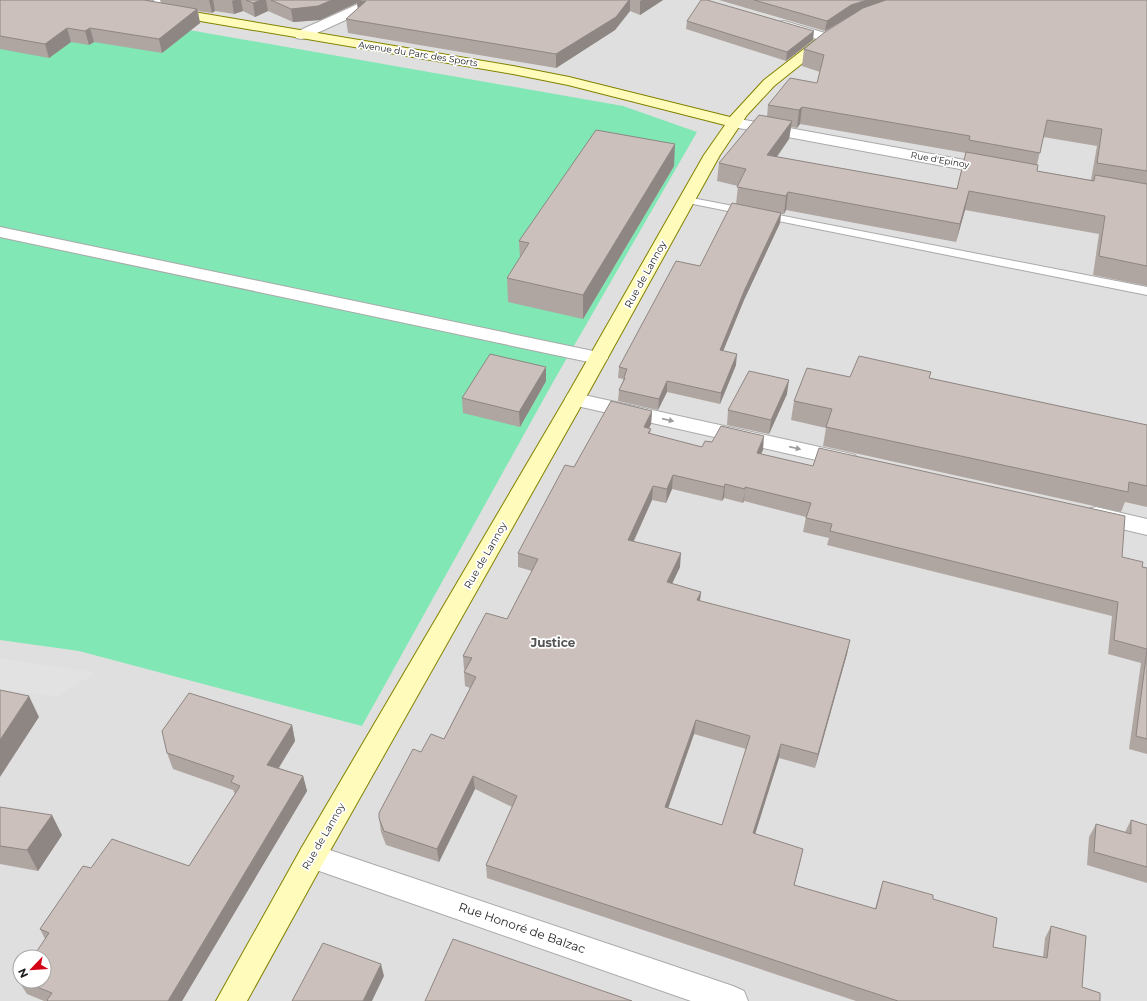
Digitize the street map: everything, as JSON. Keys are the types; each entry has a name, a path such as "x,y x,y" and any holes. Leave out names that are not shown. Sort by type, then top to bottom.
{"main road":[{"name":"Avenue du Parc des Sports","path":"129,5 538,75 639,98 738,117"},
{"name":"Rue de Lannoy","path":"231,1001 312,856 575,399 712,155 738,117 777,76 832,35"}],"street":[{"path":"301,34 378,0"},
{"path":"774,22 832,35"},
{"name":"Rue d'Epinoy","path":"738,117 1007,172"},
{"path":"0,232 598,358"},
{"path":"575,399 869,465"},
{"path":"1078,511 1147,527"},
{"name":"Rue Honoré de Balzac","path":"312,856 733,1001"}],"lane":[{"path":"144,8 163,0"},
{"path":"687,200 1147,292"}],"shaded area":[{"path":"0,0 1147,0 1147,1001 0,1001"},
{"path":"0,658 96,673 57,697 0,689"}],"green space":[{"path":"0,0 18,0 623,106 697,132 552,384 362,726 79,651 0,640"}],"building":[{"path":"0,0 144,0 197,9 159,39 90,28 85,31 67,28 45,44 0,36"},
{"path":"246,0 261,0 253,3"},
{"path":"271,0 332,0 318,6 291,9"},
{"path":"362,0 629,0 616,17 556,54 346,19 366,1 357,2"},
{"path":"701,0 707,0 814,31 787,52 687,21"},
{"path":"754,0 867,0 851,5 827,21"},
{"path":"886,0 1147,0 1147,171 1097,163 1102,129 1047,120 1040,153 969,140 970,136 802,107 799,110 768,105 790,78 817,83 824,55 804,49 825,32 863,8"},
{"path":"759,115 792,121 767,155 957,189 966,152 1038,165 1037,171 1094,181 1095,175 1147,184 1147,266 1099,256 1105,216 969,191 960,224 788,192 786,196 737,187 746,169 719,163"},
{"path":"596,130 675,144 583,295 507,278 529,243 519,241"},
{"path":"732,203 781,213 745,289 720,350 737,354 721,393 667,381 659,399 619,390 625,378 627,369 619,367 676,261 700,266"},
{"path":"490,354 546,367 519,412 462,398"},
{"path":"859,356 931,372 929,378 1147,425 1147,486 1129,482 1128,492 826,427 832,409 794,401 807,368 850,377"},
{"path":"749,371 789,380 771,420 728,410"},
{"path":"611,401 652,411 644,427 651,429 648,433 702,447 705,441 712,442 721,426 764,436 757,453 813,466 819,448 1125,516 1122,557 1143,562 1142,567 1147,568 1147,649 1114,640 1118,602 830,531 832,524 806,518 811,503 745,487 745,489 725,484 724,487 673,475 667,489 653,486 628,540 681,553 667,582 701,592 697,600 850,640 818,754 781,744 753,833 803,849 794,885 876,909 883,881 933,895 933,899 997,918 993,947 1047,958 1051,926 1086,936 1082,987 1100,993 1100,1001 898,1001 486,865 517,796 473,776 437,849 384,831 379,818 379,813 413,749 421,752 431,734 444,739 476,677 464,672 472,658 463,656 486,613 507,619 538,559 518,553 565,465 574,467","holes":["696,720 750,736 722,825 665,807"]},
{"path":"1147,649 1147,739 1136,736"},
{"path":"0,690 29,696 0,740"},
{"path":"189,693 292,725 267,765 303,776 168,1001 48,1001 47,1000 52,993 42,989 52,989 52,949 38,949 49,933 40,929 83,866 91,868 112,839 189,866 240,786 231,782 234,776 167,753 162,731"},
{"path":"0,807 52,815 27,850 0,846"},
{"path":"1131,820 1147,825 1147,867 1094,852 1096,824 1131,834"},
{"path":"453,939 632,1001 425,1001"},
{"path":"323,943 381,964 363,1001 292,1001"}],"district":[{"name":"Justice","path":"553,643"}]}
